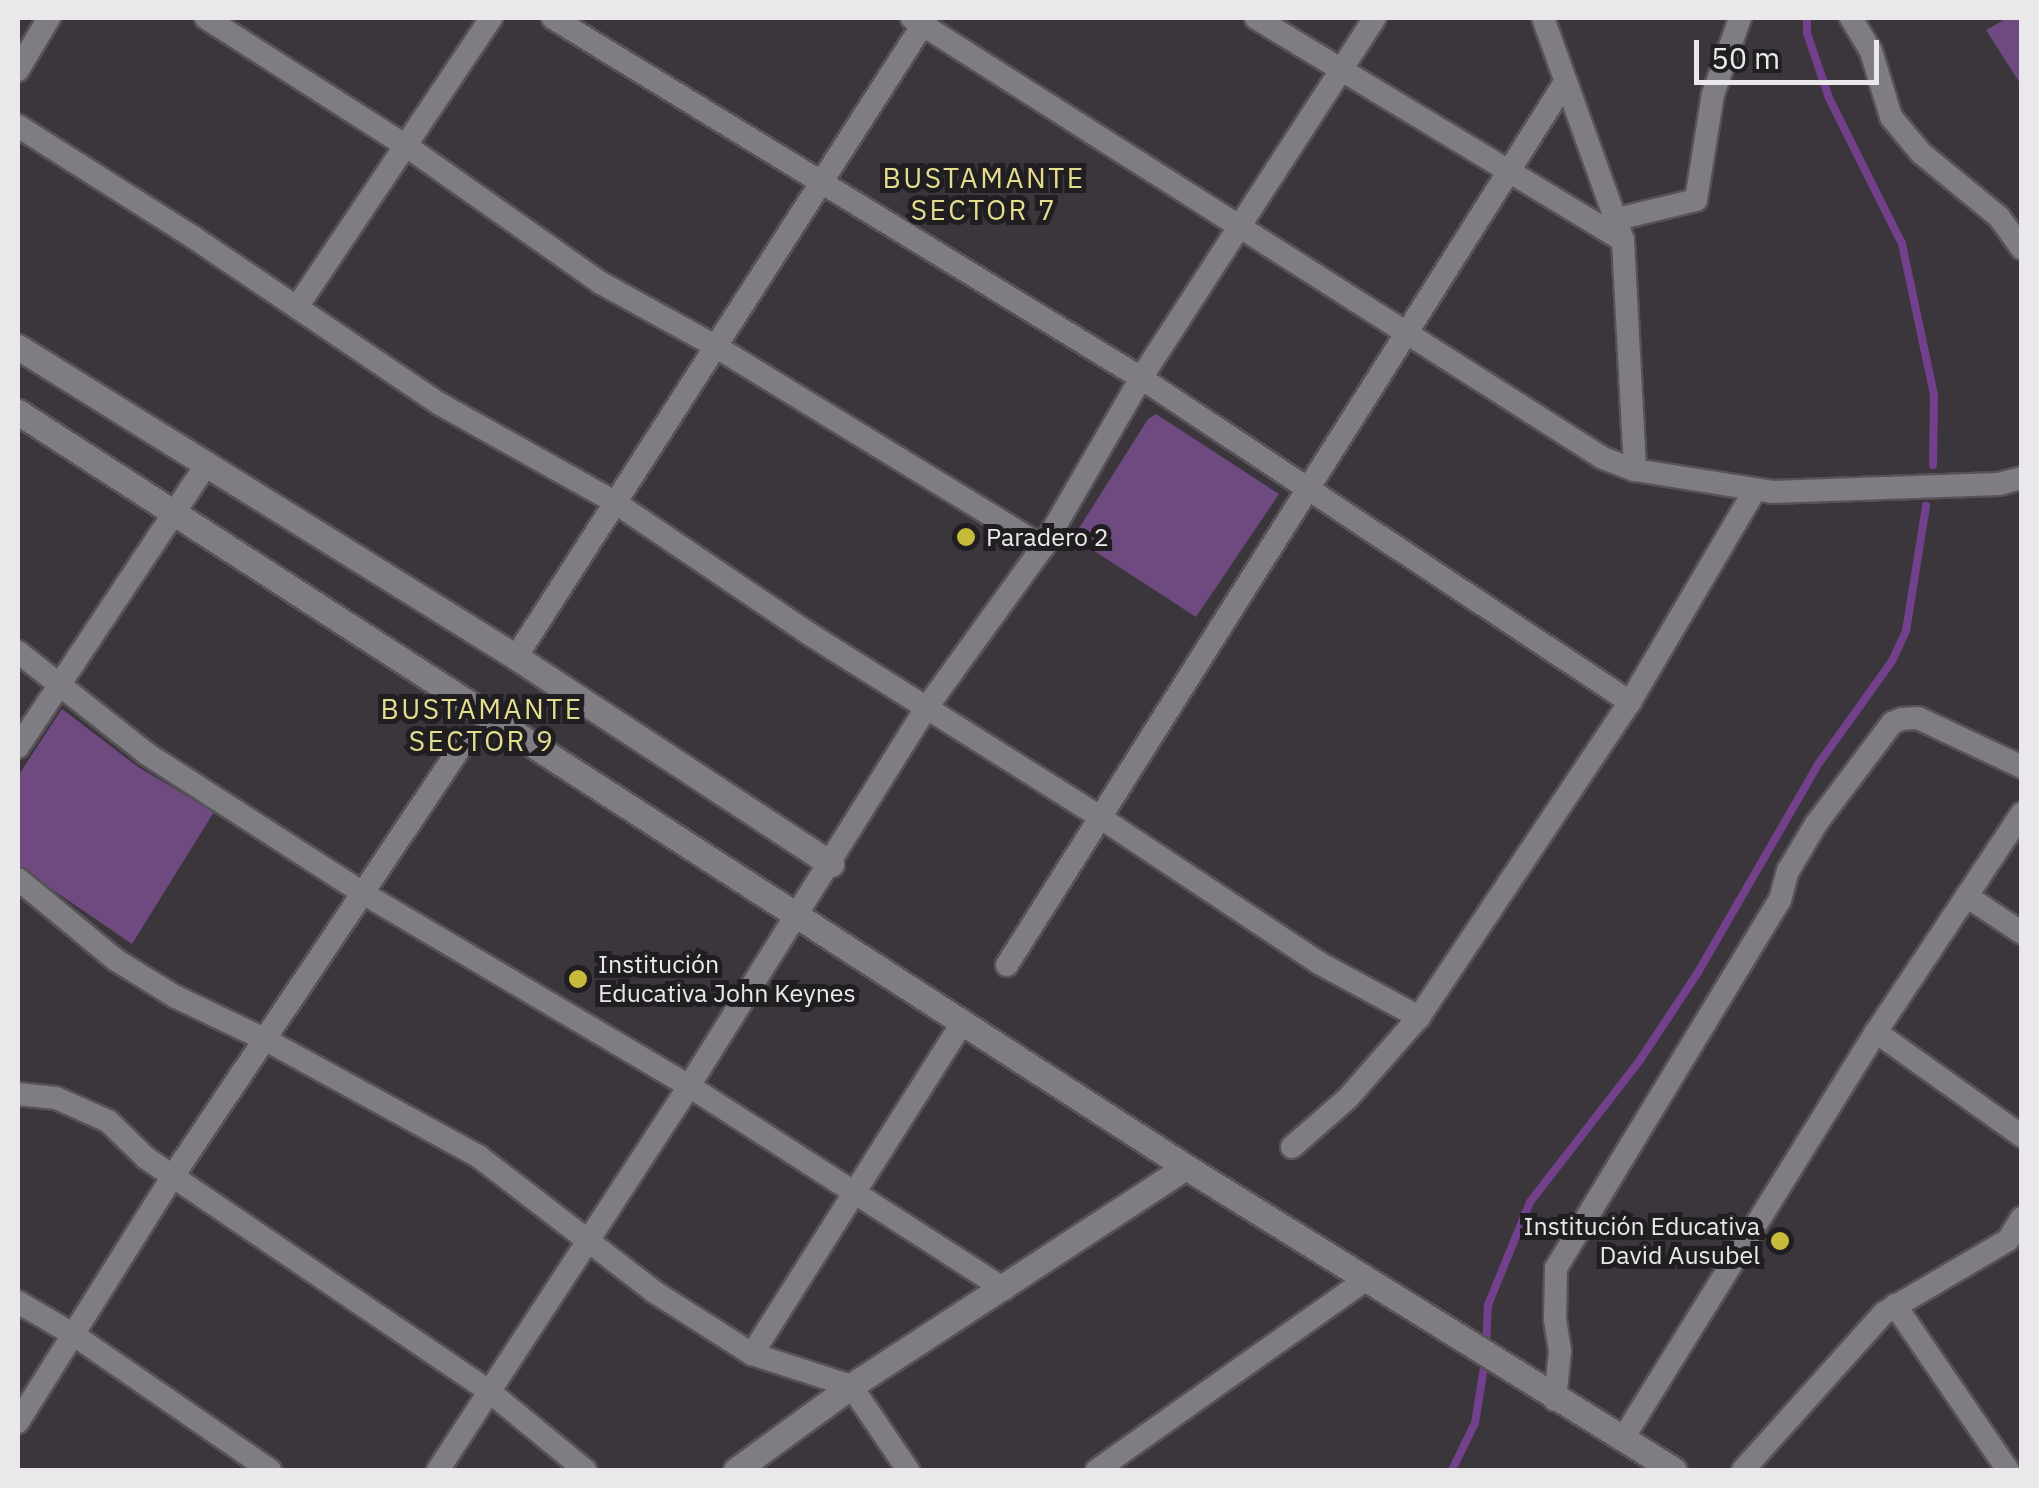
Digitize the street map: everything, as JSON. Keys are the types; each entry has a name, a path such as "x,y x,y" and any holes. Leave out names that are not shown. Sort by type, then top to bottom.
{"street":[{"path":"18,70 49,18"},
{"path":"206,18 408,148 601,284 715,346 1043,547"},
{"path":"297,307 408,148 490,18"},
{"path":"552,18 708,116 821,178 1142,378 1630,702"},
{"path":"1256,18 1506,171 1620,229 1696,200 1713,94 1740,18"},
{"path":"438,1470 689,1086 927,708 1043,547 1142,378 1375,18"},
{"path":"1543,18 1620,229 1635,470"},
{"path":"1852,18 1871,50 1891,116 1922,153 1999,217 2022,249"},
{"path":"516,657 921,20 1603,458 1635,470 1755,490 2014,484"},
{"path":"1007,965 1564,84"},
{"path":"18,126 440,404 613,501 1319,963 1419,1017"},
{"path":"18,347 205,467 516,657 830,864"},
{"path":"18,412 1186,1168 1555,1400 1674,1470"},
{"path":"18,747 205,467"},
{"path":"1292,1147 1348,1098 1419,1017 1630,702 1755,490"},
{"path":"18,652 147,754 361,892 689,1086 1004,1290"},
{"path":"1555,1400 1560,1350 1555,1320 1556,1268 1780,900 1788,871 1816,824 1892,723 1902,719 1918,718 2022,767"},
{"path":"18,1422 173,1176 462,745"},
{"path":"1622,1440 1876,1032 2022,812"},
{"path":"18,879 116,960 176,996 266,1040 478,1156 653,1291 752,1354 851,1386 908,1470"},
{"path":"1968,897 2022,933"},
{"path":"752,1354 963,1021"},
{"path":"1876,1032 2022,1136"},
{"path":"18,1094 56,1098 83,1107 108,1122 173,1176 490,1392 585,1470"},
{"path":"736,1470 851,1386 1186,1168"},
{"path":"1743,1470 1842,1358 1895,1305 2008,1240 2022,1218"},
{"path":"1109,1467 1365,1280"},
{"path":"18,1302 74,1334 270,1470"},
{"path":"1895,1305 2008,1470"}],"shaded area":[{"path":"2007,18 2021,18 2021,85 1986,30"},
{"path":"1156,414 1279,494 1196,617 1079,541 1076,533 1148,419"},
{"path":"62,709 138,767 214,812 132,944 18,866 18,776"}],"waterway":[{"path":"1807,18 1807,33 1829,98 1902,244 1934,395 1933,465"},
{"path":"1486,1347 1488,1305 1530,1202 1640,1060 1697,974 1819,763 1892,661 1906,631 1926,506"},
{"path":"1452,1470 1475,1423 1485,1361"}],"place":[{"name":"Paradero 2","path":"966,537"},
{"name":"Institución Educativa John Keynes","path":"578,979"},
{"name":"Institución Educativa David Ausubel","path":"1780,1241"}],"district":[{"name":"BUSTAMANTE SECTOR 7","path":"984,194"},
{"name":"BUSTAMANTE SECTOR 9","path":"482,725"}]}
